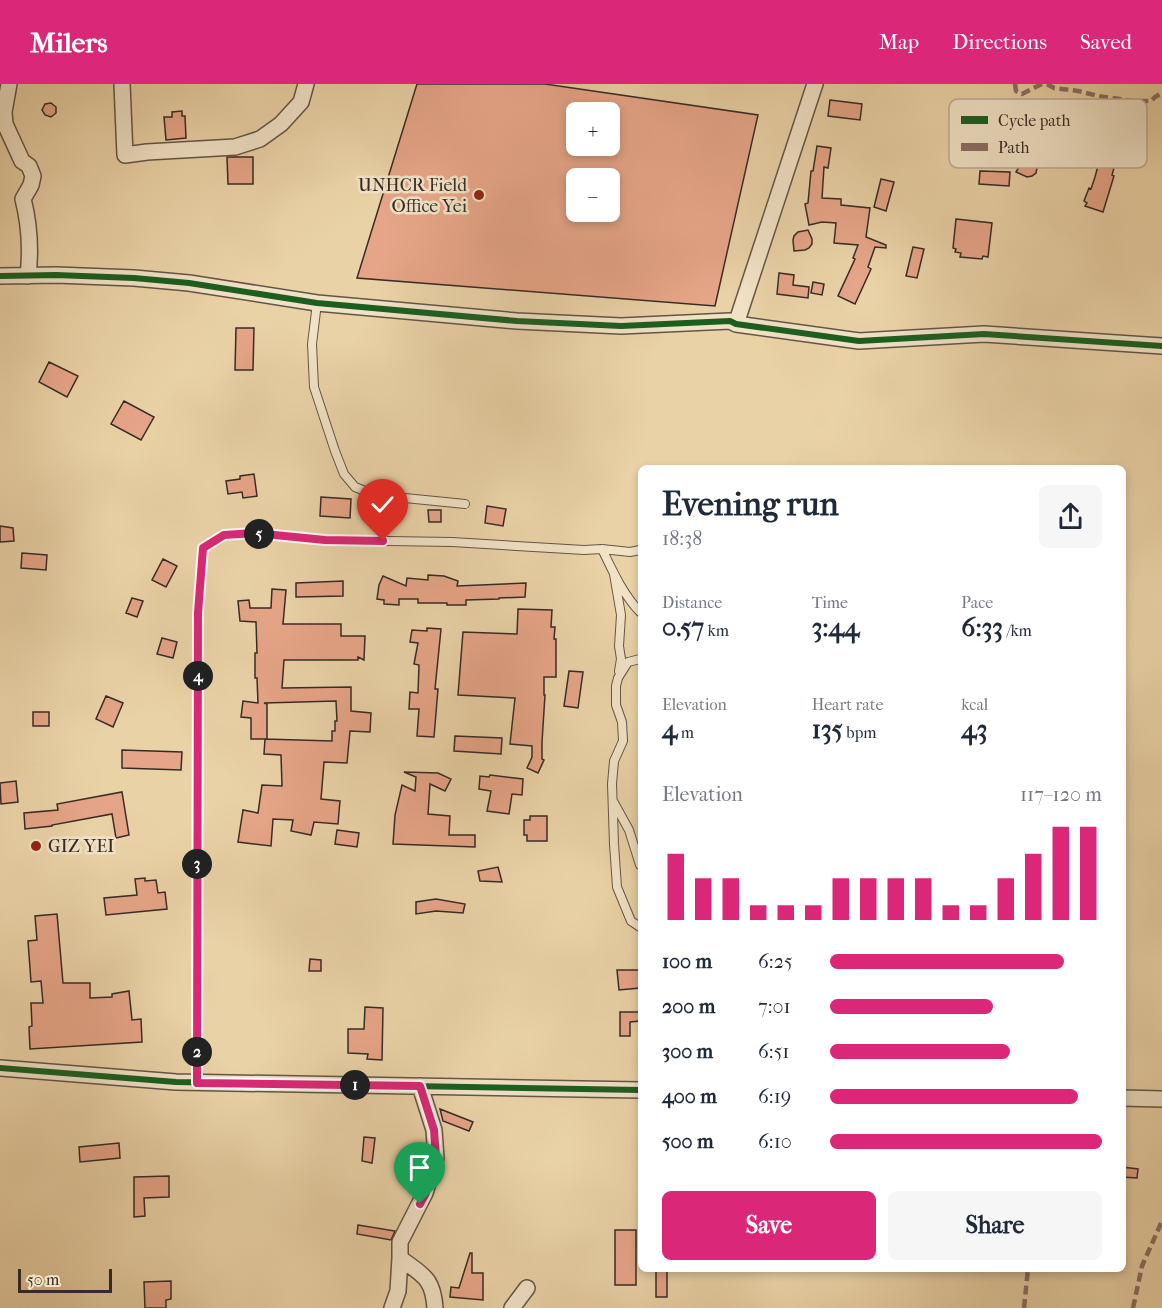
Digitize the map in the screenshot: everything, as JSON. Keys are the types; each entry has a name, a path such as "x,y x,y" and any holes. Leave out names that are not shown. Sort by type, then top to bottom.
{"street":[{"path":"9,84 4,112 5,124 22,161 30,166 33,176 23,199 31,249 28,276"},
{"path":"122,84 125,155 235,147 260,139 281,124 301,102 306,84"},
{"path":"736,324 815,84"},
{"path":"0,276 134,278 189,283 317,303 540,322 621,326 730,321 736,324 859,341 984,334 1162,346"},
{"path":"0,1068 197,1083 638,1090"},
{"path":"392,1308 398,1292 400,1242 426,1193 436,1158 434,1130 420,1086"},
{"path":"1126,1098 1162,1099"},
{"path":"400,1258 418,1270 431,1285 435,1308"},
{"path":"512,1308 527,1288"}],"lane":[{"path":"317,303 312,344 314,387 344,474 355,488 370,494 465,504"},
{"path":"197,1083 198,625 203,548 224,535 254,533 325,540 452,542 584,550 638,550"},
{"path":"602,549 629,600 638,610"},
{"path":"614,574 621,615 619,646 621,659 616,705 622,722 623,741 614,761 612,784 617,887 632,921 638,926"},
{"path":"618,678 628,662 638,660"},
{"path":"613,800 629,830 638,859"}],"building":[{"name":"UNHCR Field Office Yei","path":"417,84 545,84 758,115 715,306 357,278"},
{"path":"830,100 862,104 860,120 828,116"},
{"path":"51,103 56,107 56,113 51,117 45,115 42,110 45,104"},
{"path":"182,111 182,116 185,116 186,138 166,140 164,117 172,117 172,112"},
{"path":"817,146 831,148 828,168 824,167 822,198 841,199 841,205 870,208 866,237 886,245 886,248 875,247 868,267 871,269 855,304 838,296 855,259 853,258 858,245 834,243 836,223 822,222 809,225 805,204 808,203 811,171 813,171"},
{"path":"227,157 253,157 253,184 228,184"},
{"path":"1018,168 1037,168 1036,173 1027,177 1016,172"},
{"path":"1097,168 1114,168 1112,175 1114,176 1103,212 1085,206 1087,203 1084,201"},
{"path":"980,171 1010,172 1009,186 979,184"},
{"path":"881,179 894,182 886,211 874,207"},
{"path":"956,219 992,223 988,257 983,256 982,259 960,257 961,253 955,252 956,249 953,248"},
{"path":"808,230 812,244 805,250 794,251 794,236 798,232"},
{"path":"913,247 924,249 917,278 906,276"},
{"path":"779,273 794,275 793,285 809,287 808,298 777,294"},
{"path":"813,282 824,284 822,295 811,293"},
{"path":"236,328 254,328 253,370 235,370"},
{"path":"49,362 78,376 67,397 39,382"},
{"path":"124,401 154,417 141,440 111,424"},
{"path":"254,474 257,496 243,498 242,492 228,494 226,481"},
{"path":"321,497 351,499 350,518 320,516"},
{"path":"487,506 506,509 503,526 485,523"},
{"path":"428,510 441,510 441,522 429,522"},
{"path":"0,526 13,528 14,541 0,542"},
{"path":"22,553 47,555 46,570 21,568"},
{"path":"163,559 177,566 166,587 152,580"},
{"path":"428,575 444,576 458,581 457,586 526,583 525,597 466,600 466,605 418,603 418,599 399,599 399,605 384,604 384,600 377,599 383,576 406,586 407,578 428,580"},
{"path":"343,581 343,596 296,597 296,583"},
{"path":"272,589 286,590 283,624 341,624 341,636 365,636 364,660 358,657 358,660 284,660 282,688 351,687 351,711 371,713 370,732 350,731 347,763 324,762 321,799 340,801 338,824 314,822 311,835 291,831 293,820 273,819 271,846 238,842 243,810 258,813 262,785 282,786 281,755 264,754 265,739 251,739 251,718 241,717 243,701 258,703 257,678 255,678 255,653 257,653 256,622 240,621 238,601 249,600 250,608 271,608","holes":["336,701 337,721 335,721 335,731 332,731 332,741 265,739 267,739 267,704 264,703"]},
{"path":"132,598 143,601 137,617 126,613"},
{"path":"518,609 552,610 551,627 555,627 556,677 544,677 542,759 544,760 538,773 527,768 532,757 532,746 510,744 515,698 458,695 463,632 517,634"},
{"path":"427,628 441,629 435,689 438,689 434,737 417,736 419,709 409,709 410,692 418,693 419,665 414,664 418,643 410,642 412,630 427,631"},
{"path":"162,638 177,642 173,658 157,654"},
{"path":"569,671 583,672 578,708 564,706"},
{"path":"106,696 123,703 113,727 96,719"},
{"path":"33,712 49,712 49,726 33,726"},
{"path":"455,736 502,738 501,754 454,751"},
{"path":"122,750 182,752 181,770 122,768"},
{"path":"404,772 438,773 451,779 445,791 430,784 428,814 450,816 449,835 475,835 475,847 393,844 395,815 402,785 415,791 416,777"},
{"path":"490,775 523,779 522,795 512,794 509,814 487,811 491,791 479,789 480,776 489,777"},
{"path":"16,781 18,802 1,804 0,783"},
{"path":"122,792 129,835 116,838 112,814 25,829 24,813 58,810 57,804"},
{"path":"530,816 547,816 547,841 527,841 527,835 524,835 524,820 530,820"},
{"path":"337,830 359,833 357,847 335,844"},
{"path":"498,867 502,882 480,881 478,871"},
{"path":"145,878 145,881 156,880 158,893 165,892 167,909 106,915 104,898 137,895 135,879"},
{"path":"436,899 465,904 463,913 436,911 416,914 416,902"},
{"path":"57,914 63,983 90,983 90,998 112,997 112,994 129,991 132,1020 141,1019 142,1042 30,1049 31,1003 43,1003 41,981 31,982 28,941 37,940 35,916"},
{"path":"310,959 321,960 321,971 309,971"},
{"path":"617,970 638,970 638,988 619,990"},
{"path":"365,1007 383,1008 382,1060 367,1059 368,1054 348,1053 348,1029 364,1029"},
{"path":"620,1012 638,1012 638,1021 630,1022 630,1036 620,1036"},
{"path":"440,1109 473,1122 469,1131 443,1121"},
{"path":"364,1137 375,1138 372,1163 362,1161"},
{"path":"119,1143 120,1158 80,1162 79,1147"},
{"path":"1126,1168 1138,1169 1137,1178 1126,1177"},
{"path":"169,1176 169,1197 144,1198 145,1216 134,1217 134,1177"},
{"path":"358,1225 395,1231 391,1240 357,1234"},
{"path":"615,1230 636,1230 636,1285 615,1285"},
{"path":"470,1253 472,1253 472,1273 483,1273 483,1300 450,1297 451,1287 459,1288"},
{"path":"656,1272 667,1272 667,1297 656,1297"},
{"path":"171,1281 171,1299 166,1300 166,1308 145,1308 144,1282"}],"marked path":[{"path":"1015,84 1016,91 1022,94 1042,84"},
{"path":"1047,84 1054,88 1120,99"},
{"path":"1147,101 1151,101 1162,93"},
{"path":"1133,1308 1142,1266 1162,1221"},
{"path":"1024,1308 1028,1272"}],"cycle path":[{"path":"0,276 56,275 134,278 189,283 317,303 517,321 621,326 730,321 736,324 859,341 984,334 1162,346"},
{"path":"0,1068 176,1082 638,1090"}],"place":[{"name":"UNHCR Field Office Yei","path":"479,195"},
{"name":"GIZ YEI","path":"36,846"}],"route":[{"path":"383,541 325,540 254,533 224,535 203,548 198,613 197,1083 420,1086 434,1130 436,1158 426,1193 420,1204"}]}
